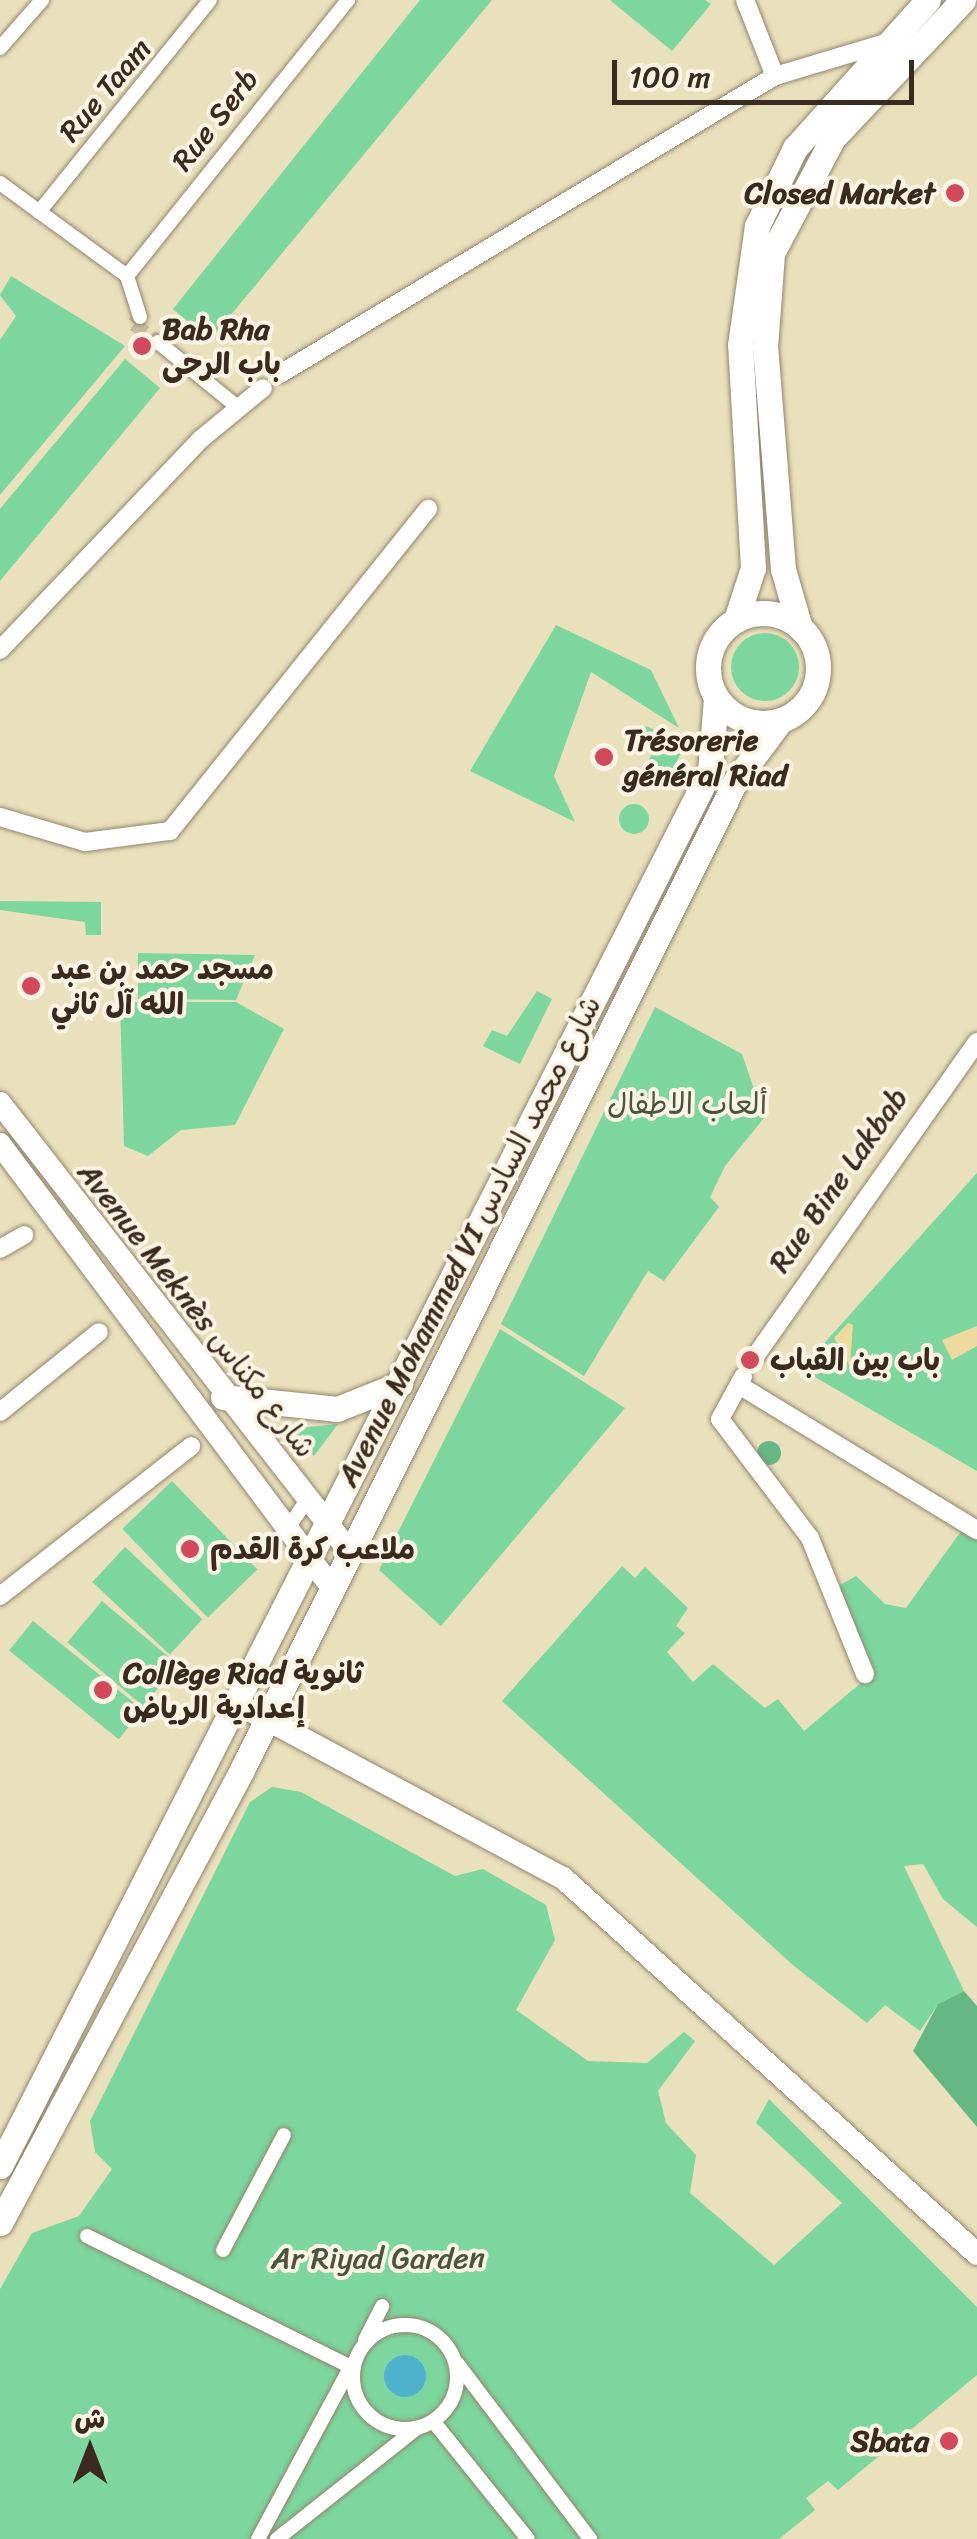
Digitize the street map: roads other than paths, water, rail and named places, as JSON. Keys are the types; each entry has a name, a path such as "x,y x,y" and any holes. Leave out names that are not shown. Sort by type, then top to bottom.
{"main road":[{"path":"928,0 780,171 748,260 740,344 754,540 736,620 710,654 716,698 745,720 781,720 806,702 817,674 783,569 765,347 772,253 833,138 964,0"},
{"path":"736,620 769,614 800,628"},
{"name":"Avenue Mohammed VI شارع محمد السادس","path":"2,2157 238,1704 710,771 716,698"},
{"name":"Avenue Mohammed VI شارع محمد السادس","path":"0,2222 33,2170 267,1719 736,780 781,720"},
{"path":"222,1397 324,1410 368,1403 400,1384"}],"street":[{"path":"0,48 42,0"},
{"name":"Rue Taam","path":"40,212 210,0"},
{"name":"Rue Serb","path":"128,276 348,0"},
{"path":"745,0 775,76"},
{"path":"280,374 775,76 888,42"},
{"path":"0,183 128,276 140,317"},
{"path":"158,342 236,405"},
{"path":"0,650 236,405 262,388"},
{"path":"0,817 86,842 170,831 428,510"},
{"name":"Rue Bine Lakbab","path":"754,1358 977,1042"},
{"name":"Avenue Meknès شارع مكناس","path":"0,1103 222,1397 350,1551"},
{"name":"Avenue Meknès شارع مكناس","path":"0,1144 332,1588"},
{"path":"0,1249 24,1235"},
{"path":"0,1412 99,1332"},
{"path":"865,1674 810,1538 720,1419 741,1381 977,1530"},
{"path":"0,1596 191,1446"},
{"path":"288,1528 306,1501"},
{"path":"238,1704 563,1878 977,2254"},
{"path":"224,2250 284,2136"},
{"path":"2,2157 33,2170"},
{"path":"87,2236 351,2367"},
{"path":"258,2539 382,2306"},
{"path":"277,2539 418,2427 432,2421 453,2396 448,2348 440,2320"},
{"path":"360,2349 406,2325 448,2348 590,2539"},
{"path":"360,2349 358,2400 384,2424 418,2427"},
{"path":"432,2421 528,2539"}],"water":[{"path":"405,2355 420,2361 426,2376 420,2391 405,2397 390,2391 384,2376 390,2361"}],"tunnel":[{"path":"140,317 134,324 158,342"}],"place":[{"name":"Closed Market","path":"955,193"},
{"name":"Bab Rha باب الرحى","path":"142,346"},
{"name":"Trésorerie général Riad","path":"604,757"},
{"name":"مسجد حمد بن عبد الله آل ثاني","path":"31,986"},
{"name":"باب بين القباب","path":"750,1360"},
{"name":"ملاعب كرة القدم","path":"190,1549"},
{"name":"Collège Riad ثانوية إعدادية الرياض","path":"103,1690"},
{"name":"Sbata","path":"949,2441"}],"park label":[{"name":"ألعاب الاطفال","path":"687,1104"},
{"name":"Ar Riyad Garden","path":"378,2258"}]}
